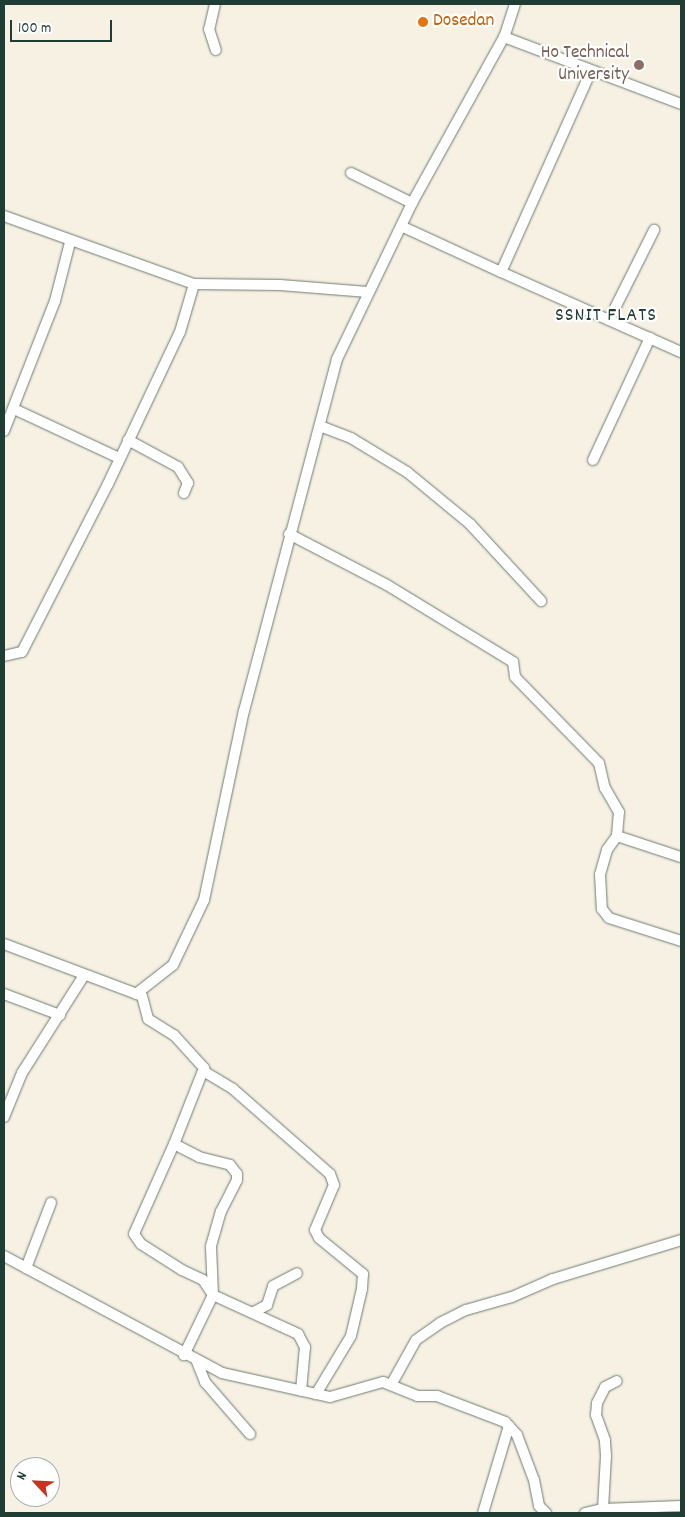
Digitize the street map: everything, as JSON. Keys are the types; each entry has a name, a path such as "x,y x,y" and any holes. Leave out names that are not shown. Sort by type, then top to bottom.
{"street":[{"path":"215,4 208,29 216,50"},
{"path":"136,994 173,965 204,900 244,712 289,534 337,360 412,203 504,37 515,4"},
{"path":"504,37 681,104"},
{"path":"501,272 591,70"},
{"path":"351,173 412,203"},
{"path":"4,216 70,242 194,284 280,285 368,292"},
{"path":"401,226 681,352"},
{"path":"610,320 654,230"},
{"path":"4,430 14,409 18,390 55,301 70,242"},
{"path":"4,656 22,652 180,332 194,284"},
{"path":"593,460 650,338"},
{"path":"14,409 119,458"},
{"path":"320,426 352,438 407,472 470,524 541,601"},
{"path":"128,440 178,466 188,483 184,493"},
{"path":"289,534 387,585 513,662 516,677 599,762 605,788 619,812 617,836 607,850 600,874 602,909 609,918 681,941"},
{"path":"617,836 681,857"},
{"path":"4,944 83,977 142,996 148,1019 174,1035 202,1064 205,1072 233,1089 330,1174 334,1185 315,1230 319,1238 363,1274 362,1289 351,1336 316,1394"},
{"path":"4,1117 22,1073 83,977"},
{"path":"4,994 60,1015"},
{"path":"205,1072 184,1111 174,1144 134,1234 149,1249 203,1280 213,1294 298,1334 305,1347 302,1391"},
{"path":"174,1144 198,1157 230,1165 237,1174 215,1228 211,1247 213,1294 184,1355"},
{"path":"26,1268 51,1202"},
{"path":"391,1384 416,1340 440,1323 466,1310 512,1297 552,1279 681,1240"},
{"path":"4,1256 197,1362 222,1373 330,1397 376,1383 391,1384 417,1396 437,1396 509,1426 517,1435 534,1480 538,1506 546,1513"},
{"path":"254,1312 267,1305 273,1286 297,1273"},
{"path":"197,1362 205,1382 250,1434"},
{"path":"603,1509 606,1456 605,1440 596,1415 597,1403 605,1387 617,1381"},
{"path":"483,1513 509,1426"},
{"path":"585,1513 603,1509 681,1506"}],"place":[{"name":"Dosedan","path":"423,22"},
{"name":"Ho Technical University","path":"639,65"}],"district":[{"name":"SSNIT FLATS","path":"606,316"}]}
